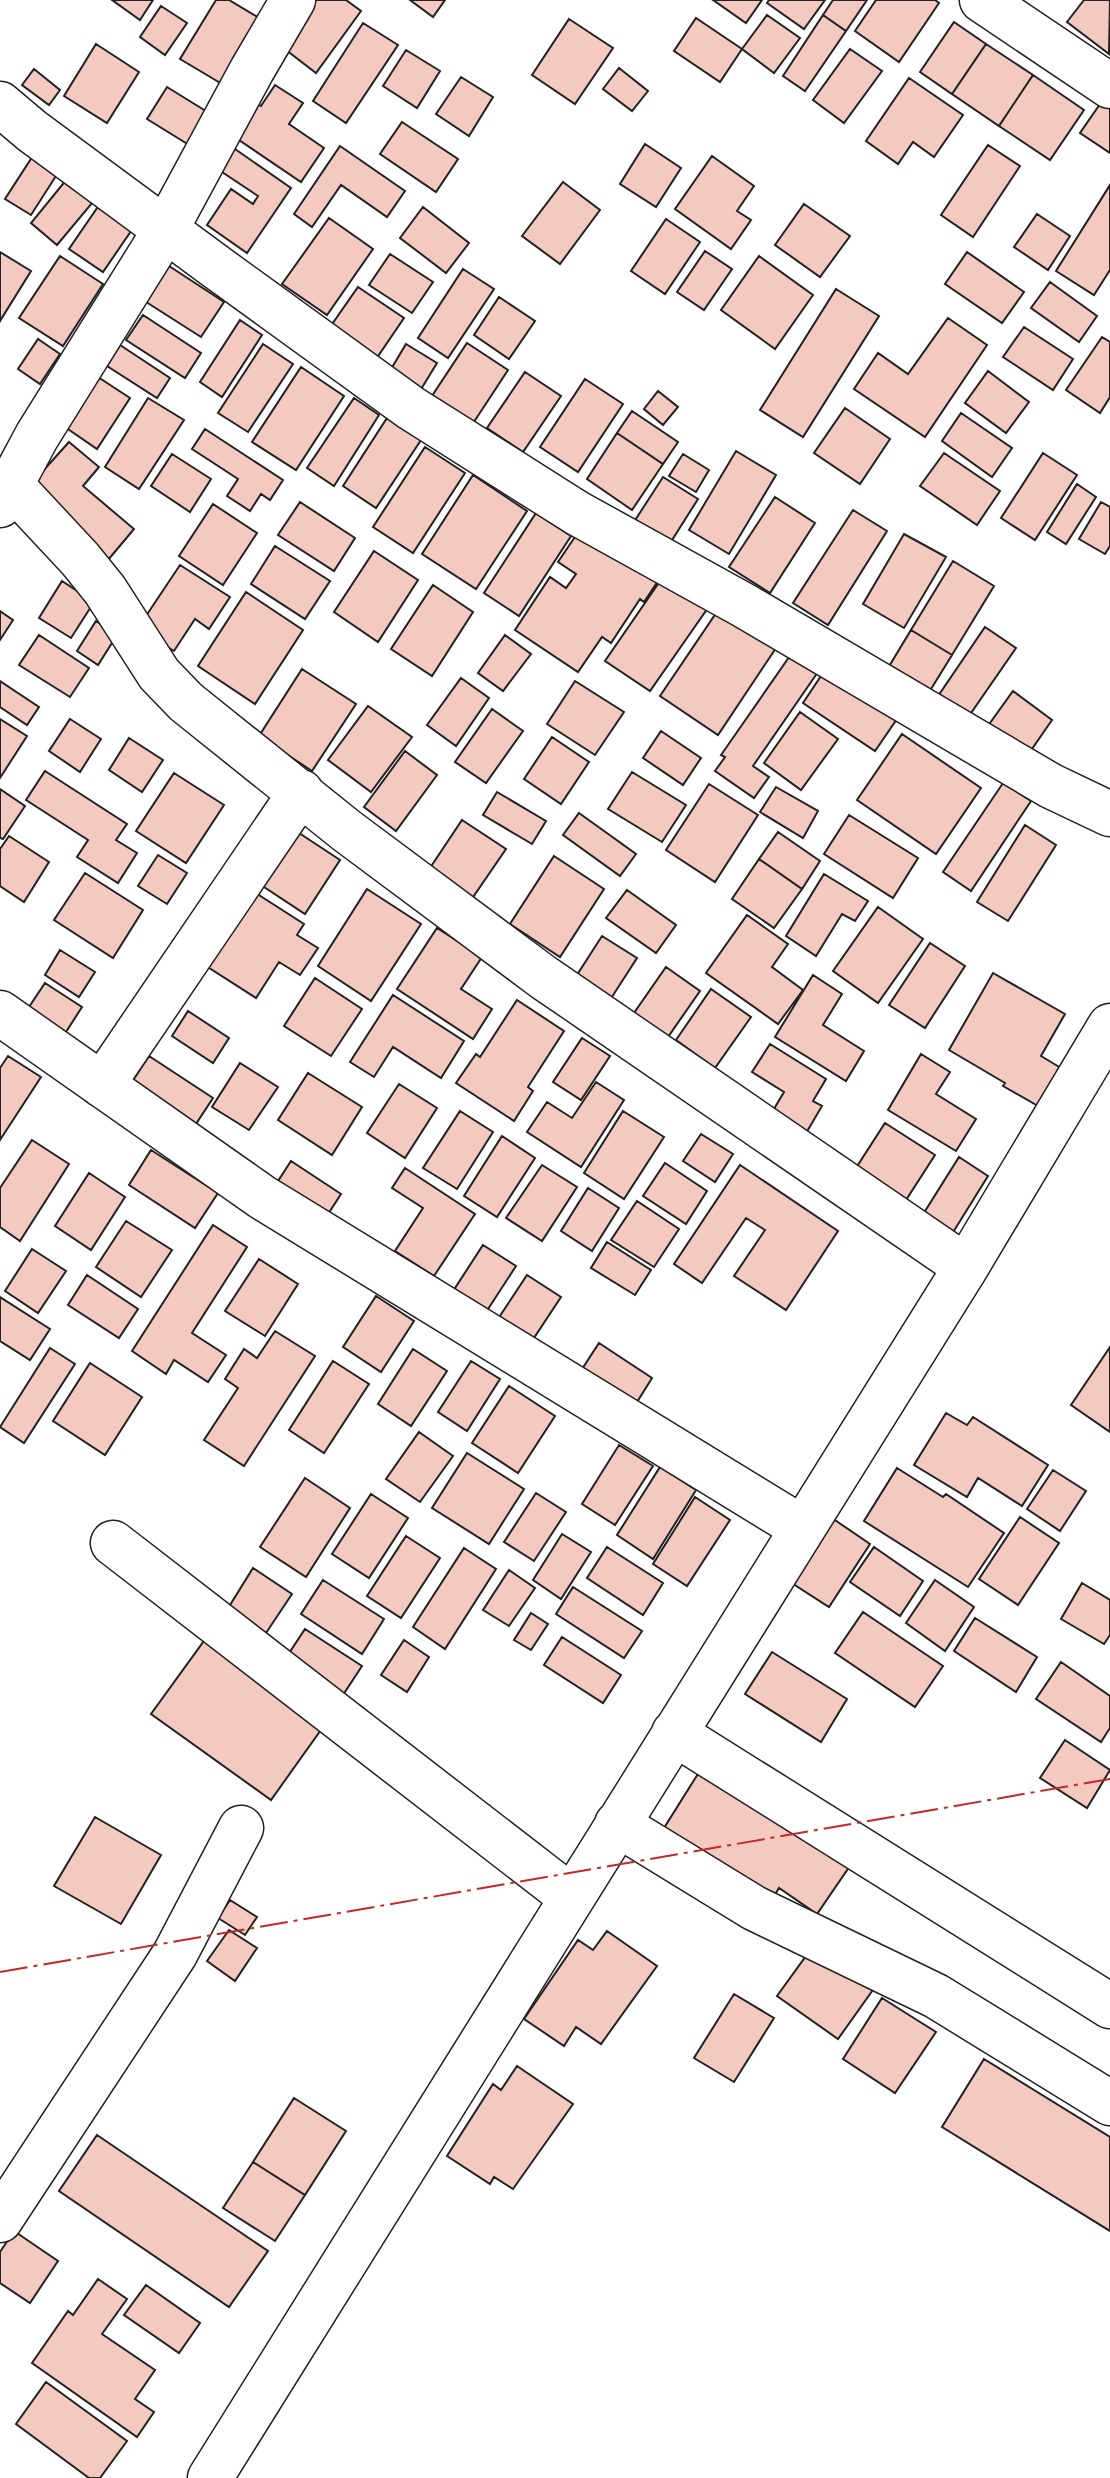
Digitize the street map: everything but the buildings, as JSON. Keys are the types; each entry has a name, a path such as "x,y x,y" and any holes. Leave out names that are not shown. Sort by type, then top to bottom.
{"street":[{"path":"293,0 166,229 37,436 6,495 80,559 105,590 159,674 186,702 347,831 543,977 966,1267"},
{"path":"982,0 1110,86"},
{"path":"0,104 32,131 411,408 577,513 745,606 1051,786 1110,814"},
{"path":"102,1085 301,792"},
{"path":"0,1013 262,1197 802,1528"},
{"path":"210,2478 966,1267 1110,1026"},
{"path":"113,1543 571,1897"},
{"path":"674,1733 1110,2006"},
{"path":"617,1824 754,1908 936,1996 1110,2103"},
{"path":"0,2220 175,1954 241,1828"}],"power":[{"path":"0,1972 1110,1779"}]}
